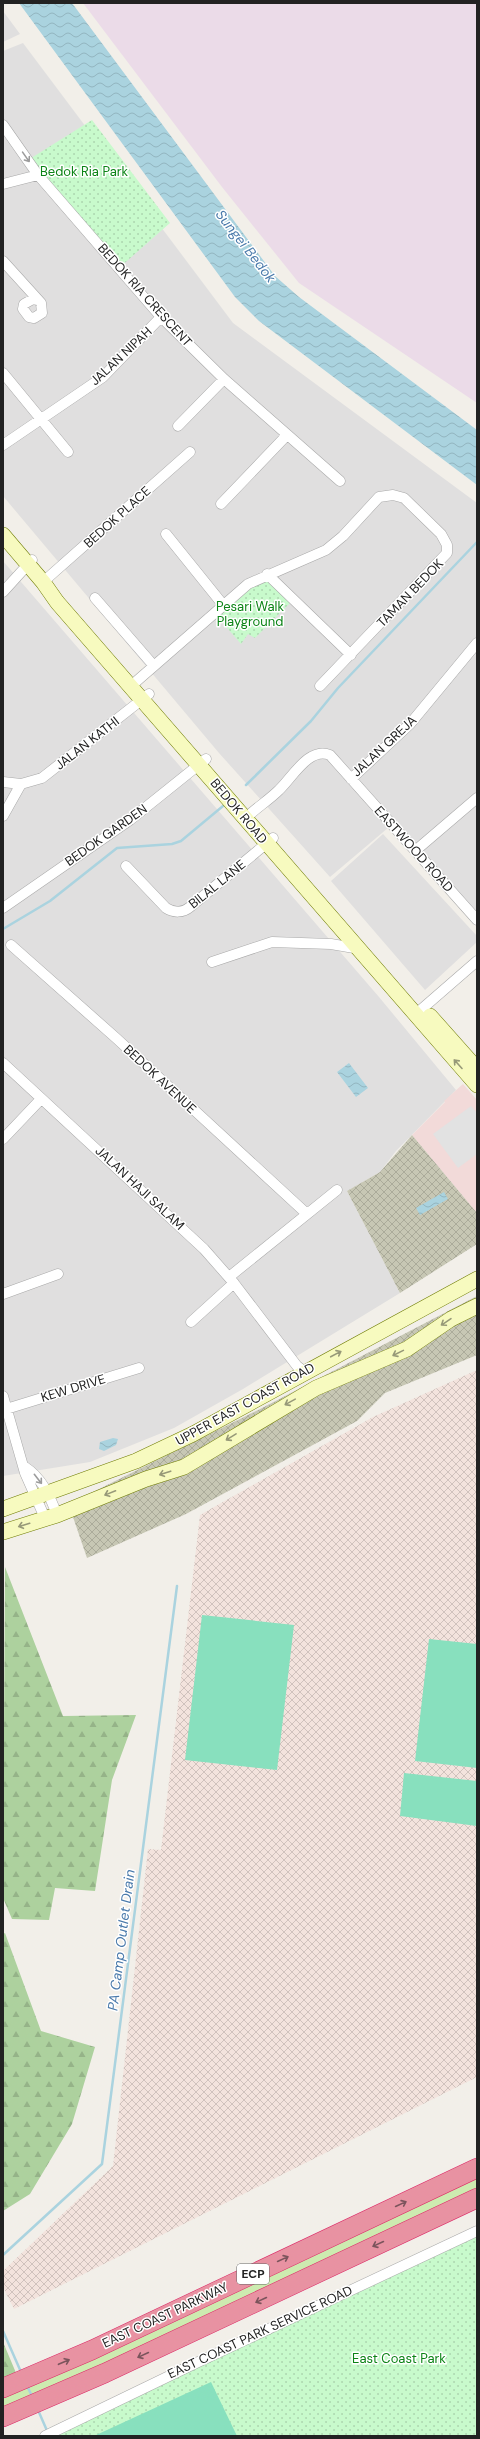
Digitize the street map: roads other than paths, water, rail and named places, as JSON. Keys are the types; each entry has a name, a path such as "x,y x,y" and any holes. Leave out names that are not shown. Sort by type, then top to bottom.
{"highway":[{"name":"EAST COAST PARKWAY","path":"17,2382 92,2350 477,2168"},
{"name":"EAST COAST PARKWAY","path":"18,2412 105,2373 477,2198"}],"main road":[{"name":"BEDOK ROAD","path":"3,522 30,562"},
{"name":"BEDOK ROAD","path":"3,535 46,579 57,602 146,697 363,949 419,1011 477,1069"},
{"name":"BEDOK ROAD","path":"419,1011 477,1085"},
{"name":"UPPER EAST COAST ROAD","path":"3,1509 136,1461 193,1434 477,1279"},
{"name":"UPPER EAST COAST ROAD","path":"3,1532 51,1517 146,1479 184,1467 316,1388 407,1349 451,1319 477,1306"}],"street":[{"name":"BEDOK RIA CRESCENT","path":"3,125 38,175 162,317 224,379 340,481"},
{"path":"3,184 38,175"},
{"path":"3,261 38,300"},
{"name":"JALAN NIPAH","path":"3,445 103,376 162,317"},
{"path":"3,373 40,420 68,452"},
{"path":"178,426 224,379"},
{"path":"221,504 287,435"},
{"name":"BEDOK PLACE","path":"46,579 190,452"},
{"name":"TAMAN BEDOK","path":"134,684 248,584 267,574 326,550 343,536 376,500 386,495 404,498 442,534 447,545 445,556 320,686"},
{"path":"166,534 224,606"},
{"path":"3,592 30,562"},
{"path":"267,574 351,655"},
{"path":"96,598 154,666"},
{"name":"JALAN GREJA","path":"249,815 279,790 305,762 318,754 326,753 332,757 351,779 410,724 477,643"},
{"name":"JALAN KATHI","path":"3,782 21,784 36,781 49,774 146,697"},
{"name":"BEDOK GARDEN","path":"3,908 130,820 203,762"},
{"name":"EASTWOOD ROAD","path":"351,779 477,920"},
{"path":"3,816 21,784"},
{"path":"415,851 477,798"},
{"name":"BILAL LANE","path":"126,866 166,908 173,911 182,911 190,907 270,841"},
{"path":"212,962 272,942 331,944 363,949"},
{"name":"BEDOK AVENUE","path":"11,945 116,1038 307,1214"},
{"path":"419,1011 477,961"},
{"name":"JALAN HAJI SALAM","path":"3,1064 145,1193 204,1249 231,1280 275,1338 305,1372"},
{"path":"3,1139 41,1099"},
{"path":"191,1322 231,1280 337,1190"},
{"path":"3,1294 58,1274"},
{"name":"KEW DRIVE","path":"5,1409 139,1368"},
{"path":"3,1396 5,1409 25,1467 25,1473 42,1495 51,1517"},
{"path":"25,1467 35,1474 51,1517"},
{"name":"EAST COAST PARK SERVICE ROAD","path":"45,2436 477,2231"}],"water":[{"name":"Sungei Bedok","path":"19,3 72,3 275,276 299,297 477,430 477,485 259,321 235,297"},
{"path":"349,1063 368,1088 356,1097 337,1072"},
{"path":"444,1192 448,1199 420,1215 416,1208"},
{"path":"113,1438 118,1439 116,1445 104,1451 99,1449 100,1442"}],"waterway":[{"path":"246,785 311,721 338,688 477,542"},
{"path":"3,929 50,901 117,848 172,844 181,841 223,806"},
{"name":"PA Camp Outlet Drain","path":"3,2255 102,2164 177,1586"},
{"name":"PA Camp Outlet Drain","path":"3,2331 21,2372"},
{"name":"PA Camp Outlet Drain","path":"27,2386 32,2396"},
{"name":"PA Camp Outlet Drain","path":"38,2410 48,2433"}],"park label":[{"name":"Bedok Ria Park","path":"84,171"},
{"name":"Pesari Walk Playground","path":"250,614"},
{"name":"East Coast Park","path":"399,2358"}]}
